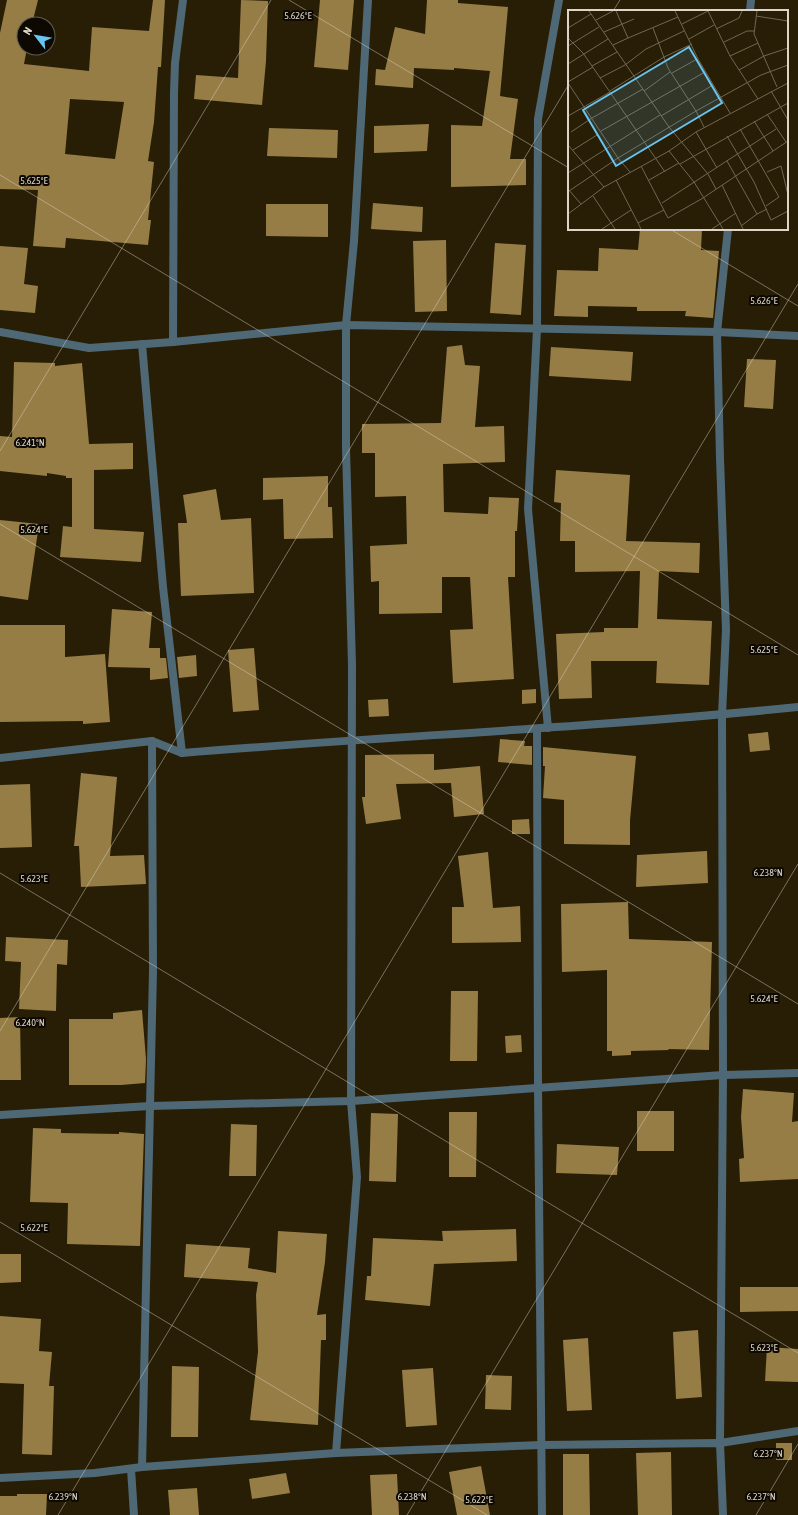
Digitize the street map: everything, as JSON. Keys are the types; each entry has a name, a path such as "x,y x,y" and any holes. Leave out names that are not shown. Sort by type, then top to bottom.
{"street":[{"path":"172,342 174,92 175,63 182,0"},
{"path":"336,1453 357,1177 351,1101 352,665 346,449 346,325 354,241 368,0"},
{"path":"548,728 528,509 537,329 538,120 559,0"},
{"path":"750,10 751,0"},
{"path":"723,1515 720,1443 723,1075 722,715 726,630 717,332 728,230"},
{"path":"0,332 89,348 172,342 346,325 717,332 798,336"},
{"path":"142,344 163,587 182,753"},
{"path":"0,758 152,741 182,753 537,729 798,708"},
{"path":"537,729 538,1088 542,1515"},
{"path":"142,1467 154,971 152,741"},
{"path":"0,1115 150,1106 351,1101 723,1075 798,1073"},
{"path":"0,1478 95,1473 142,1467 336,1453 541,1445 720,1443 798,1432"},
{"path":"131,1469 134,1515"}],"building":[{"path":"7,0 38,0 34,16 16,16 16,56 26,56 24,64 89,71 92,27 149,31 153,0 165,0 161,67 158,67 154,122 148,161 154,162 148,220 151,220 148,245 66,238 65,248 33,246 38,190 0,189 0,33","holes":["70,99 124,102 115,159 65,154"]},
{"path":"241,0 268,1 266,61 262,105 194,99 196,75 238,78"},
{"path":"320,0 354,0 348,70 314,67"},
{"path":"427,0 458,0 458,3 508,7 500,96 518,99 510,159 526,159 526,185 451,187 451,125 482,126 490,71 454,68 454,70 414,68 413,88 375,85 376,69 385,70 395,27 425,34"},
{"path":"429,124 427,151 374,153 374,126"},
{"path":"269,128 338,130 337,158 267,156"},
{"path":"373,203 423,207 422,232 371,229"},
{"path":"266,204 328,204 328,237 266,236"},
{"path":"640,230 702,230 701,250 719,251 713,318 685,316 686,311 637,311 637,307 588,306 588,317 554,316 557,270 598,271 599,248 638,250"},
{"path":"446,240 447,311 415,312 413,241"},
{"path":"495,243 526,245 521,315 490,313"},
{"path":"0,246 28,248 24,284 38,286 35,313 0,310"},
{"path":"462,345 465,365 480,366 475,427 504,426 505,462 443,464 444,512 488,514 489,497 519,498 517,531 515,531 515,577 508,577 514,679 453,683 450,630 473,629 470,577 442,577 442,613 379,614 379,581 371,582 370,546 407,544 406,496 375,497 375,453 362,453 362,424 441,423 447,347"},
{"path":"551,347 633,352 631,381 549,376"},
{"path":"747,359 776,360 773,409 744,407"},
{"path":"14,362 55,363 55,366 82,363 89,444 133,443 133,469 94,470 94,529 144,532 141,562 60,557 63,526 72,527 72,478 47,473 47,476 0,471 0,436 12,437"},
{"path":"556,470 630,475 626,541 700,543 699,573 659,571 657,619 712,621 709,685 656,683 657,661 591,661 592,698 559,699 556,634 604,632 604,628 638,628 640,571 575,572 575,541 560,541 561,503 554,502"},
{"path":"328,476 328,507 332,507 333,538 284,539 283,499 263,500 263,478"},
{"path":"216,489 221,520 251,518 254,593 181,596 178,523 187,523 183,495"},
{"path":"0,520 39,524 28,600 0,596"},
{"path":"112,609 152,612 149,648 160,648 160,658 166,658 168,678 150,680 150,668 108,667"},
{"path":"0,625 65,625 65,657 105,654 110,722 83,724 83,721 0,722"},
{"path":"254,648 259,710 233,712 228,650"},
{"path":"196,655 197,676 179,678 177,657"},
{"path":"536,689 536,703 522,704 522,690"},
{"path":"388,699 389,716 369,717 368,700"},
{"path":"768,732 770,750 750,752 748,734"},
{"path":"500,739 525,741 524,746 532,746 532,765 498,762"},
{"path":"543,747 636,756 630,820 630,845 564,844 564,800 543,798 545,766 543,766"},
{"path":"434,754 434,770 480,766 484,814 454,817 451,783 396,784 401,819 366,824 362,797 365,797 365,755"},
{"path":"81,773 117,777 110,856 144,855 146,884 81,887 79,846 74,846"},
{"path":"30,784 32,847 0,848 0,785"},
{"path":"529,819 530,834 512,834 512,820"},
{"path":"707,851 708,883 636,887 637,855"},
{"path":"488,852 493,908 520,906 521,942 452,943 452,907 464,907 458,856"},
{"path":"628,902 629,939 712,942 709,1050 668,1049 669,1050 631,1051 631,1055 612,1056 612,1051 607,1051 607,970 562,972 561,904"},
{"path":"6,937 68,940 67,965 57,964 56,1011 19,1009 21,962 5,961"},
{"path":"451,991 478,991 477,1061 450,1061"},
{"path":"142,1010 146,1059 145,1083 121,1085 69,1085 69,1019 113,1019 113,1013"},
{"path":"20,1017 21,1080 0,1080 0,1018"},
{"path":"521,1035 522,1052 506,1053 505,1036"},
{"path":"743,1089 794,1093 792,1122 798,1121 798,1179 740,1182 739,1159 744,1158 741,1117"},
{"path":"637,1111 674,1111 674,1151 637,1151"},
{"path":"449,1112 477,1112 476,1177 449,1177"},
{"path":"371,1113 398,1114 396,1182 369,1181"},
{"path":"231,1124 257,1125 256,1176 229,1176"},
{"path":"33,1128 61,1129 61,1133 119,1134 119,1132 144,1134 140,1246 67,1244 68,1203 30,1202"},
{"path":"557,1144 619,1147 617,1175 556,1173"},
{"path":"516,1229 517,1261 434,1264 430,1306 365,1300 367,1276 371,1276 373,1238 443,1241 442,1231"},
{"path":"278,1231 327,1234 325,1262 317,1315 326,1314 326,1340 321,1340 318,1425 250,1420 258,1352 256,1295 258,1282 184,1277 186,1244 250,1248 248,1268 276,1273"},
{"path":"0,1254 21,1254 21,1282 0,1283"},
{"path":"740,1287 798,1287 798,1311 740,1312"},
{"path":"0,1316 41,1319 39,1351 52,1352 49,1386 54,1386 52,1455 22,1454 24,1384 0,1383"},
{"path":"698,1330 702,1397 676,1399 673,1332"},
{"path":"588,1338 592,1410 567,1411 563,1340"},
{"path":"767,1347 798,1349 798,1382 765,1381"},
{"path":"172,1366 199,1367 198,1437 171,1437"},
{"path":"433,1368 437,1425 406,1427 402,1370"},
{"path":"486,1375 512,1376 511,1410 485,1409"},
{"path":"776,1443 792,1443 792,1460 776,1460"},
{"path":"671,1452 672,1515 638,1515 636,1453"},
{"path":"563,1454 589,1454 590,1515 563,1515"},
{"path":"481,1466 490,1515 457,1515 449,1472"},
{"path":"286,1473 290,1493 252,1499 249,1479"},
{"path":"397,1474 399,1515 372,1515 370,1475"},
{"path":"197,1488 199,1515 170,1515 168,1490"},
{"path":"17,1494 47,1494 46,1515 0,1515 0,1496 17,1496"}]}
